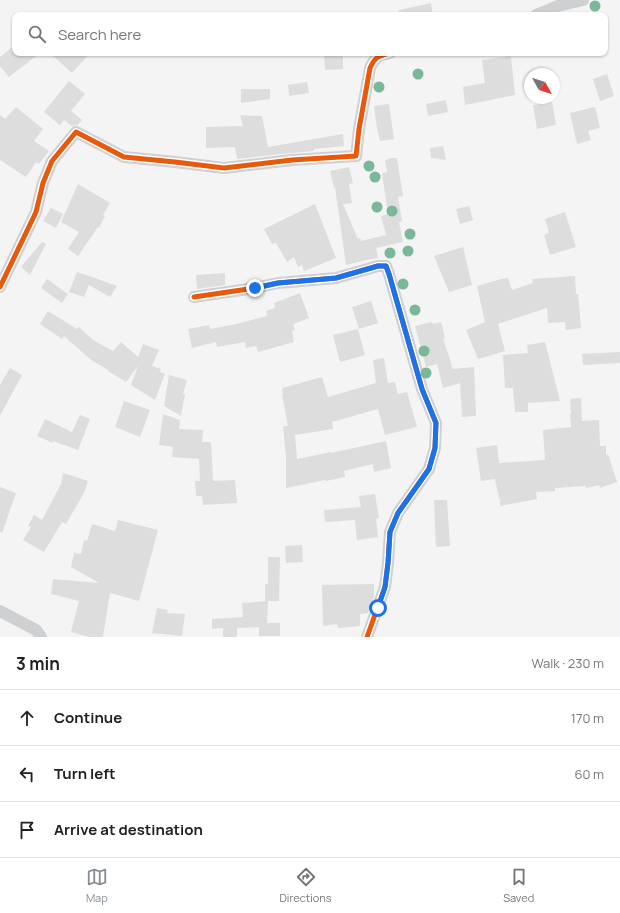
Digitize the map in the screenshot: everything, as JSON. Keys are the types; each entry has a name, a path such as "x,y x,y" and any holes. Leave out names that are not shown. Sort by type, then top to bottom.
{"street":[{"path":"543,12 558,6 583,0"},
{"path":"0,287 36,212 43,183 52,161 76,132 124,157 224,168 292,160 356,156 360,122 370,68 373,61 379,56"},
{"path":"194,297 278,283 336,278 378,266 386,266 422,389 436,423 435,448 429,469 398,513 390,532 385,587 367,637"},
{"path":"0,611 36,630 41,637"}],"building":[{"path":"431,3 432,12 399,12 399,10"},
{"path":"12,47 12,56 36,56 9,77 0,66 0,57"},
{"path":"53,56 87,56 72,73"},
{"path":"324,56 343,56 343,69 325,70"},
{"path":"511,56 515,95 465,105 463,87 485,83 482,60"},
{"path":"607,74 614,96 600,101 593,79"},
{"path":"69,81 85,94 71,111 82,120 78,125 72,126 64,120 60,125 44,112"},
{"path":"307,82 309,93 289,96 288,85"},
{"path":"241,89 270,89 270,99 241,103"},
{"path":"446,100 448,112 428,116 426,104"},
{"path":"389,104 394,139 380,141 374,106"},
{"path":"552,104 556,125 537,129 533,105"},
{"path":"16,107 43,129 34,141 49,151 39,164 36,162 26,177 0,160 0,115 5,119"},
{"path":"595,107 600,128 588,131 591,140 577,144 570,113"},
{"path":"240,115 262,116 268,147 343,134 344,146 314,149 314,151 237,159 235,147 206,148 206,127 243,126"},
{"path":"443,146 446,160 431,158 430,148"},
{"path":"397,158 403,196 398,197 402,221 399,222 403,242 376,248 378,258 346,265 335,187 334,188 330,171 349,167 353,183 349,184 352,203 343,204 358,239 360,238 361,241 386,235 381,216 388,214 382,173 387,172 385,160"},
{"path":"78,184 110,203 103,215 105,216 99,228 98,227 78,256 68,249 79,232 61,222"},
{"path":"315,204 336,258 304,271 302,265 298,267 294,257 287,262 276,243 272,244 264,229"},
{"path":"469,206 473,220 460,224 456,209"},
{"path":"51,208 63,214 56,228 43,221"},
{"path":"565,212 576,247 550,255 544,235 549,233 545,219"},
{"path":"42,242 46,244 30,275 21,267"},
{"path":"463,247 472,285 449,292 434,256"},
{"path":"77,272 117,286 110,297 89,285 84,297 69,292"},
{"path":"225,273 225,285 197,289 196,275"},
{"path":"575,276 581,328 566,330 565,322 548,323 547,308 498,324 505,351 478,359 466,330 485,322 477,286 508,278 512,290 533,283 532,279"},
{"path":"47,279 68,294 62,303 41,288"},
{"path":"300,293 309,318 293,324 295,330 292,331 294,342 258,352 256,346 246,348 245,342 217,347 216,342 192,348 188,329 209,325 210,329 267,316 266,311 275,308 274,303"},
{"path":"371,301 378,323 359,329 352,307"},
{"path":"48,311 77,329 79,327 93,340 113,351 121,342 138,357 143,344 159,350 152,366 161,369 160,372 165,374 155,400 131,385 138,366 126,382 108,371 91,360 64,336 62,339 40,324"},
{"path":"432,322 433,324 441,322 445,338 443,338 453,369 474,367 476,416 462,417 460,383 443,388 437,364 426,367 415,326"},
{"path":"358,329 365,355 340,362 333,335"},
{"path":"545,342 560,401 528,403 528,412 515,412 513,388 505,388 503,355 528,353 527,345"},
{"path":"620,352 620,363 583,365 582,354"},
{"path":"384,358 388,383 395,382 398,394 407,392 417,427 385,435 378,409 332,422 333,429 295,435 297,459 386,441 391,468 374,472 373,464 344,471 345,477 286,488 286,457 283,426 288,426 282,388 322,377 328,397 376,383 373,360"},
{"path":"10,368 22,375 0,416 0,385"},
{"path":"169,375 187,380 183,394 185,394 181,416 164,406"},
{"path":"581,398 582,421 599,420 600,446 606,446 606,455 608,454 617,482 600,488 599,485 586,488 586,486 555,488 555,491 536,492 537,499 500,506 500,499 495,479 481,481 476,448 497,445 499,463 545,460 543,430 571,427 570,399"},
{"path":"124,401 150,410 140,437 115,427"},
{"path":"163,414 180,420 179,429 203,430 202,442 211,442 213,480 235,480 237,503 203,505 202,496 196,496 195,481 200,481 199,459 172,457 173,447 159,445"},
{"path":"80,415 90,419 78,450 53,441 53,443 37,436 45,419 72,432"},
{"path":"63,473 88,481 84,493 66,524 62,522 44,552 23,540 31,527 28,526 34,515 42,520 61,484"},
{"path":"0,487 16,493 2,533 0,532"},
{"path":"375,494 379,518 376,519 378,537 357,540 355,520 325,522 324,510 361,507 359,496"},
{"path":"434,500 447,500 450,546 436,547"},
{"path":"118,520 158,530 139,601 110,593 103,637 89,637 71,632 79,601 51,594 53,579 99,583 71,567 74,553 81,554 84,540 87,541 92,524 115,531"},
{"path":"302,545 303,562 286,563 285,546"},
{"path":"268,557 280,557 279,601 265,601 265,584 268,584"},
{"path":"374,584 374,596 368,613 360,614 360,626 338,628 337,624 323,626 322,585"},
{"path":"268,601 267,623 280,623 280,636 259,636 259,627 237,628 237,637 223,637 223,628 212,629 212,619 243,617 242,603"},
{"path":"157,608 168,610 167,613 185,614 182,636 152,633"}],"cycle path":[{"path":"0,287 36,212 43,183 52,161 76,132 124,157 224,168 292,160 356,156 359,129 370,68 374,61 381,56"},
{"path":"194,297 278,283 336,278 378,266 386,266 422,389 436,423 435,448 429,469 398,513 390,532 385,587 367,637"}],"route":[{"path":"255,288 278,283 336,278 378,266 386,266 422,389 436,423 435,448 429,469 398,513 390,532 385,587 378,608"}]}
